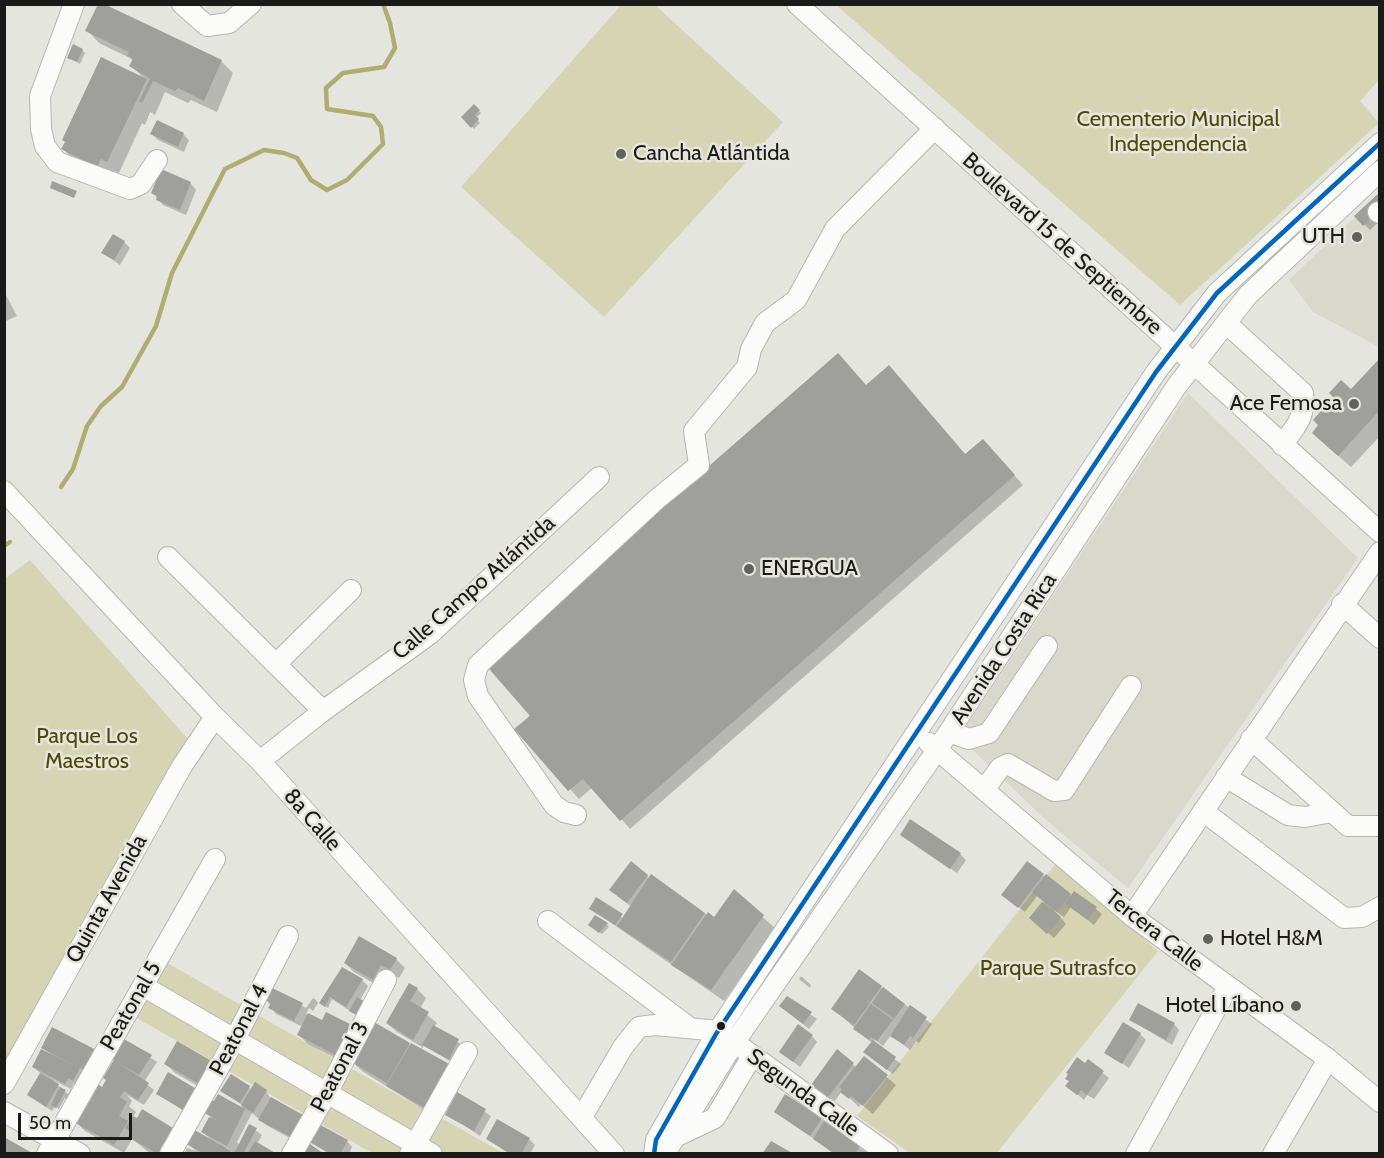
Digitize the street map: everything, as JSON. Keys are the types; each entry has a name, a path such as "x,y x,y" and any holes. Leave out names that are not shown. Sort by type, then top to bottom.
{"street":[{"path":"74,4 40,96 41,129 45,146 57,162 130,189 141,184 157,160"},
{"path":"182,4 207,26 229,23 251,4"},
{"name":"Boulevard 15 de Septiembre","path":"797,4 1380,532"},
{"path":"576,815 564,812 554,805 478,696 474,680 478,665 657,499 699,465 694,431 747,367 751,349 765,323 796,300 835,230 935,128"},
{"name":"Avenida Costa Rica","path":"662,1154 675,1137 726,1037 916,731 1175,347 1218,293 1380,143"},
{"name":"Avenida Costa Rica","path":"654,1154 656,1140 726,1037 937,750 1194,364 1248,295 1368,207 1380,171"},
{"path":"1226,323 1303,393 1305,407 1302,419 1282,445"},
{"name":"Calle Campo Atlántida","path":"260,761 323,711 430,634 599,477"},
{"name":"8a Calle","path":"4,491 214,717 260,761 614,1154"},
{"path":"1132,916 1342,604 1380,552"},
{"path":"168,557 323,711"},
{"path":"276,664 351,590"},
{"path":"1342,604 1380,638"},
{"path":"949,732 969,739 989,733 1047,646"},
{"path":"984,790 1000,768 1008,764 1054,791 1064,790 1131,686"},
{"name":"Quinta Avenida","path":"4,1084 182,765 214,717"},
{"name":"Tercera Calle","path":"916,731 1132,916 1328,1059 1380,1102"},
{"path":"1251,739 1348,826 1380,826"},
{"path":"1226,777 1288,815 1305,817 1332,812"},
{"path":"1203,811 1344,918 1362,917 1380,907"},
{"name":"Peatonal 5","path":"51,1146 215,859"},
{"path":"548,921 691,1029"},
{"name":"Peatonal 4","path":"170,1154 236,1039 288,936"},
{"name":"Peatonal 3","path":"292,1154 328,1092 386,980"},
{"path":"143,986 328,1092 419,1150 467,1052"},
{"path":"1136,1154 1228,987"},
{"path":"582,1117 623,1047 639,1027 656,1025 691,1029 726,1037"},
{"name":"Segunda Calle","path":"726,1037 881,1151"},
{"path":"675,1137 715,1118 752,1056"},
{"path":"1273,1154 1328,1059"},
{"path":"4,1112 51,1146 80,1154"}],"shaded area":[{"name":"UTH","path":"1379,194 1379,347 1313,312 1289,280"},
{"path":"1188,393 1358,558 1128,888 1047,821 959,737"}],"green space":[{"name":"Cancha Atlántida","path":"622,4 655,5 783,122 604,317 461,187"},
{"name":"Cementerio Municipal Independencia","path":"836,5 1379,5 1379,80 1360,101 1379,123 1180,305"},
{"name":"Parque Los Maestros","path":"30,560 187,738 5,1062 4,579"},
{"name":"Parque Sutrasfco","path":"1056,863 1158,951 997,1153 910,1153 857,1116"},
{"path":"164,961 246,1008 216,1063 133,1016"},
{"path":"256,1014 339,1061 308,1116 225,1069"},
{"path":"347,1066 429,1113 406,1153 372,1153 316,1121"},
{"path":"436,1115 503,1153 414,1154"}],"building":[{"path":"98,4 104,4 222,60 204,101 178,88 175,91 153,81 142,103 139,101 150,79 129,66 133,59 127,56 129,52 85,31"},
{"path":"73,44 83,49 77,62 67,58"},
{"path":"101,57 147,79 107,162 101,159 97,167 61,149 65,142 62,140"},
{"path":"474,104 480,110 475,115 479,119 471,128 461,117"},
{"path":"157,120 184,133 178,147 150,134"},
{"path":"161,169 191,182 180,210 156,200 157,196 151,193"},
{"path":"52,181 77,191 74,198 50,188"},
{"path":"1380,192 1380,210 1363,226 1354,216"},
{"path":"113,234 125,241 114,260 101,253"},
{"name":"ENERGUA","path":"838,353 866,385 889,365 965,454 983,439 1015,475 620,821 583,779 568,791 514,729 530,716 484,663"},
{"name":"Ace Femosa","path":"1380,358 1380,410 1338,456 1312,433 1318,425 1313,420 1333,397 1329,393 1341,380 1351,389"},
{"path":"910,819 961,853 950,869 900,835"},
{"path":"631,861 648,875 627,903 609,890"},
{"path":"1027,861 1044,874 1018,908 1001,895"},
{"path":"651,874 705,913 671,962 617,926"},
{"path":"1046,874 1071,894 1057,912 1032,892"},
{"path":"734,889 764,915 711,990 671,965 708,912 714,917"},
{"path":"1074,891 1097,907 1088,920 1065,904"},
{"path":"596,897 623,914 615,925 589,909"},
{"path":"1042,902 1061,917 1047,934 1029,918"},
{"path":"595,915 608,923 599,933 588,925"},
{"path":"359,936 397,958 390,970 381,965 373,980 344,963"},
{"path":"342,967 363,979 346,1007 330,997 325,1007 319,1003"},
{"path":"859,969 882,986 870,1002 866,1000 870,1003 854,1025 831,1009"},
{"path":"409,983 418,988 410,1001 429,1012 413,1040 386,1023"},
{"path":"270,987 303,1003 294,1021 268,1008 271,1003 264,999"},
{"path":"883,987 905,1004 894,1019 872,1003"},
{"path":"787,996 812,1012 803,1024 779,1006"},
{"path":"357,997 370,1005 363,1019 349,1011"},
{"path":"1138,1003 1175,1023 1166,1040 1129,1020"},
{"path":"871,1004 893,1020 877,1041 871,1037 869,1040 853,1029"},
{"path":"910,1005 927,1017 913,1038 910,1036 904,1045 890,1036"},
{"path":"326,1012 354,1026 339,1057 297,1035 308,1013 322,1020"},
{"path":"374,1022 410,1043 387,1083 351,1062"},
{"path":"1123,1022 1141,1033 1122,1064 1104,1053"},
{"path":"798,1024 813,1035 793,1062 779,1052"},
{"path":"433,1025 459,1039 449,1060 422,1045"},
{"path":"52,1027 100,1052 89,1073 80,1068 73,1081 68,1078 65,1084 32,1067 41,1049 75,1066 41,1048"},
{"path":"122,1038 152,1055 139,1075 118,1063 149,1083 138,1100 124,1091 120,1097 127,1102 119,1116 128,1121 114,1145 74,1122 96,1083 102,1087 106,1080 103,1078 114,1060 111,1058"},
{"path":"873,1040 896,1057 887,1070 863,1052"},
{"path":"177,1041 215,1063 203,1086 164,1064"},
{"path":"411,1043 453,1066 428,1110 386,1086"},
{"path":"837,1049 854,1063 828,1097 811,1085"},
{"path":"864,1056 888,1075 863,1106 851,1096 849,1099 840,1092 842,1089 839,1087"},
{"path":"1077,1057 1085,1063 1088,1059 1104,1071 1087,1095 1081,1090 1077,1095 1065,1086 1069,1081 1065,1079 1068,1074 1066,1073"},
{"path":"168,1072 198,1090 185,1111 156,1094"},
{"path":"40,1073 59,1084 46,1107 27,1095"},
{"path":"231,1074 250,1086 240,1103 220,1091"},
{"path":"255,1082 267,1090 253,1113 241,1105"},
{"path":"60,1087 66,1090 56,1108 51,1105"},
{"path":"457,1092 486,1109 474,1131 445,1115"},
{"path":"218,1094 245,1109 227,1146 201,1132 209,1117 217,1120 203,1112 211,1099 214,1101"},
{"path":"785,1094 822,1118 810,1136 774,1112"},
{"path":"271,1097 303,1115 291,1137 258,1120"},
{"path":"142,1109 173,1128 158,1154 128,1137 131,1132 125,1128 133,1116 137,1118"},
{"path":"497,1119 530,1138 521,1154 511,1154 486,1139"},
{"path":"824,1121 861,1145 855,1154 835,1154 813,1139"},
{"path":"315,1122 348,1140 340,1154 331,1154 306,1140"},
{"path":"249,1124 257,1128 243,1154 234,1154"},
{"path":"193,1129 231,1151 230,1154 204,1154 185,1143"},
{"path":"4,1137 34,1154 4,1154"},
{"path":"255,1141 277,1154 247,1154"},
{"path":"306,1141 324,1154 300,1154"},
{"path":"771,1141 794,1154 762,1154"}],"waterway":[{"path":"61,487 73,469 87,426 101,406 122,387 156,326 172,273 225,169 264,150 284,153 297,158 311,180 327,190 347,180 383,144 381,127 373,116 327,109 326,88 343,73 384,67 395,48 383,4"},
{"path":"4,546 10,542"}],"transit line":[{"path":"654,1154 656,1140 716,1034 1156,372 1217,293 1380,143"}],"place":[{"name":"Cancha Atlántida","path":"621,154"},
{"name":"UTH","path":"1357,237"},
{"name":"Ace Femosa","path":"1354,404"},
{"name":"ENERGUA","path":"749,569"},
{"name":"Hotel H&M","path":"1208,939"},
{"name":"Hotel Líbano","path":"1296,1006"}]}
